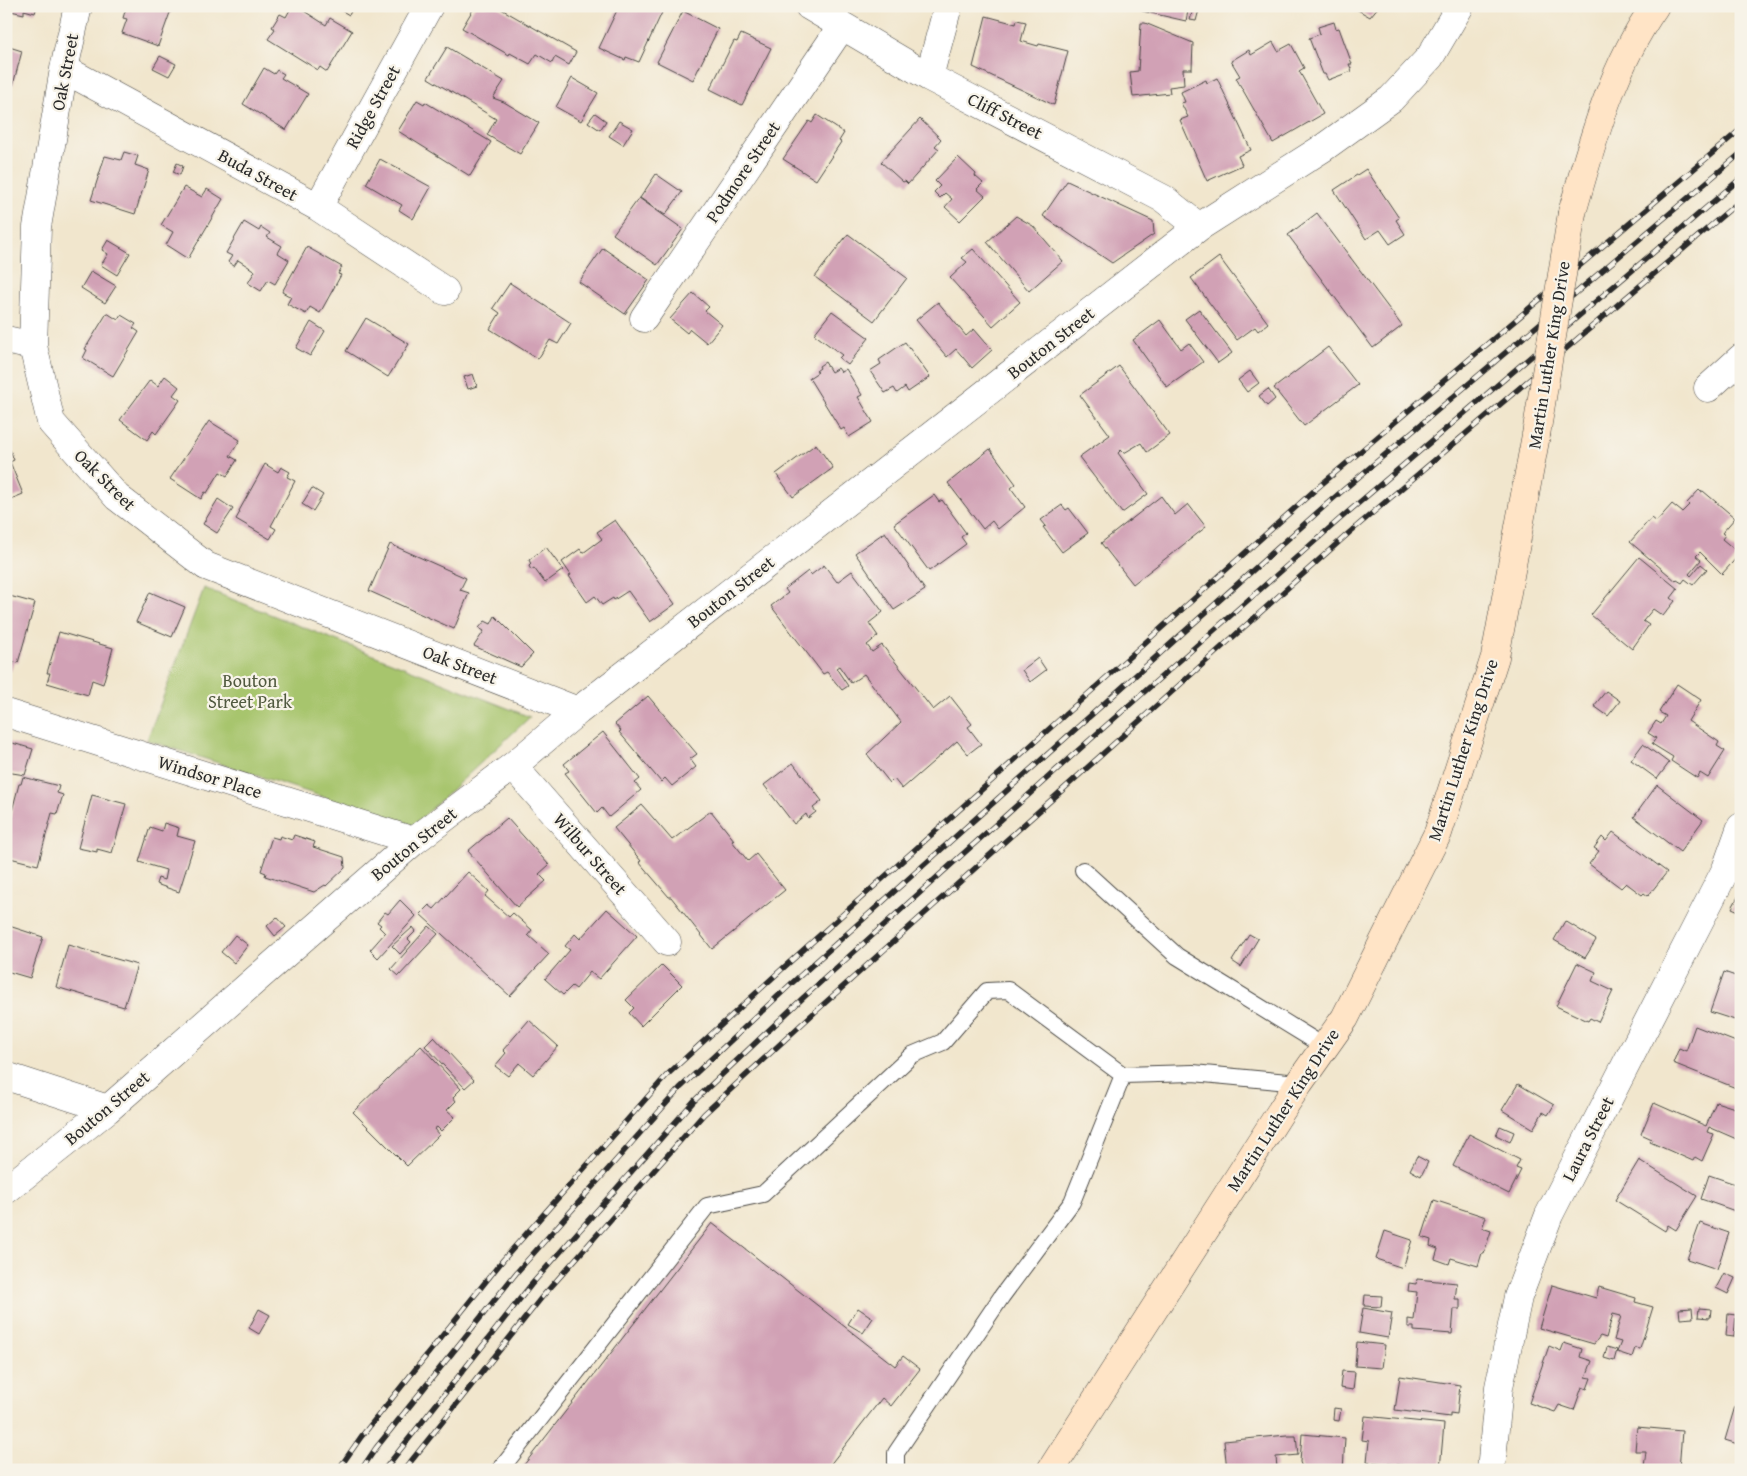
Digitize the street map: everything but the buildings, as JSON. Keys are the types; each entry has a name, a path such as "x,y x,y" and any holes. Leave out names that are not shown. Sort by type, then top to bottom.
{"main road":[{"name":"Martin Luther King Drive","path":"1051,1470 1299,1083 1345,1018 1438,833 1495,657 1536,435 1572,213 1589,152 1615,81 1641,25 1655,6"}],"street":[{"name":"Oak Street","path":"78,6 64,69 37,227 33,346 51,422 117,497 206,566 578,711"},
{"name":"Ridge Street","path":"318,207 429,6"},
{"name":"Cliff Street","path":"809,6 929,77 1164,199 1199,227"},
{"path":"929,77 948,6"},
{"name":"Bouton Street","path":"6,1190 108,1109 414,841 513,766 578,711 1199,227 1323,148 1391,99 1430,57 1460,6"},
{"name":"Podmore Street","path":"644,318 842,26"},
{"name":"Buda Street","path":"64,69 318,207 445,291"},
{"path":"6,340 33,346"},
{"path":"1708,388 1741,358"},
{"name":"Windsor Place","path":"6,713 414,841"},
{"name":"Wilbur Street","path":"513,766 667,942"},
{"name":"Laura Street","path":"1491,1470 1499,1386 1518,1298 1549,1216 1726,869 1741,827"},
{"path":"6,1076 108,1109"}],"lane":[{"path":"1083,870 1177,956 1325,1047"},
{"path":"500,1470 707,1206 763,1194 912,1055 942,1042 987,991 1008,990 1123,1075 1193,1073 1299,1083"},
{"path":"896,1470 896,1454 1002,1296 1072,1202 1123,1075"}],"green space":[{"name":"Bouton Street Park","path":"204,588 530,717 413,826 147,740"}],"railway":[{"path":"338,1470 361,1437 503,1260 667,1075 781,970 1316,489 1741,129"},
{"path":"361,1470 376,1448 517,1272 680,1088 792,983 1328,503 1741,153"},
{"path":"384,1470 531,1285 694,1101 804,997 1074,754 1341,518 1741,178"},
{"path":"404,1470 542,1297 704,1114 816,1011 1350,532 1741,200"}]}
